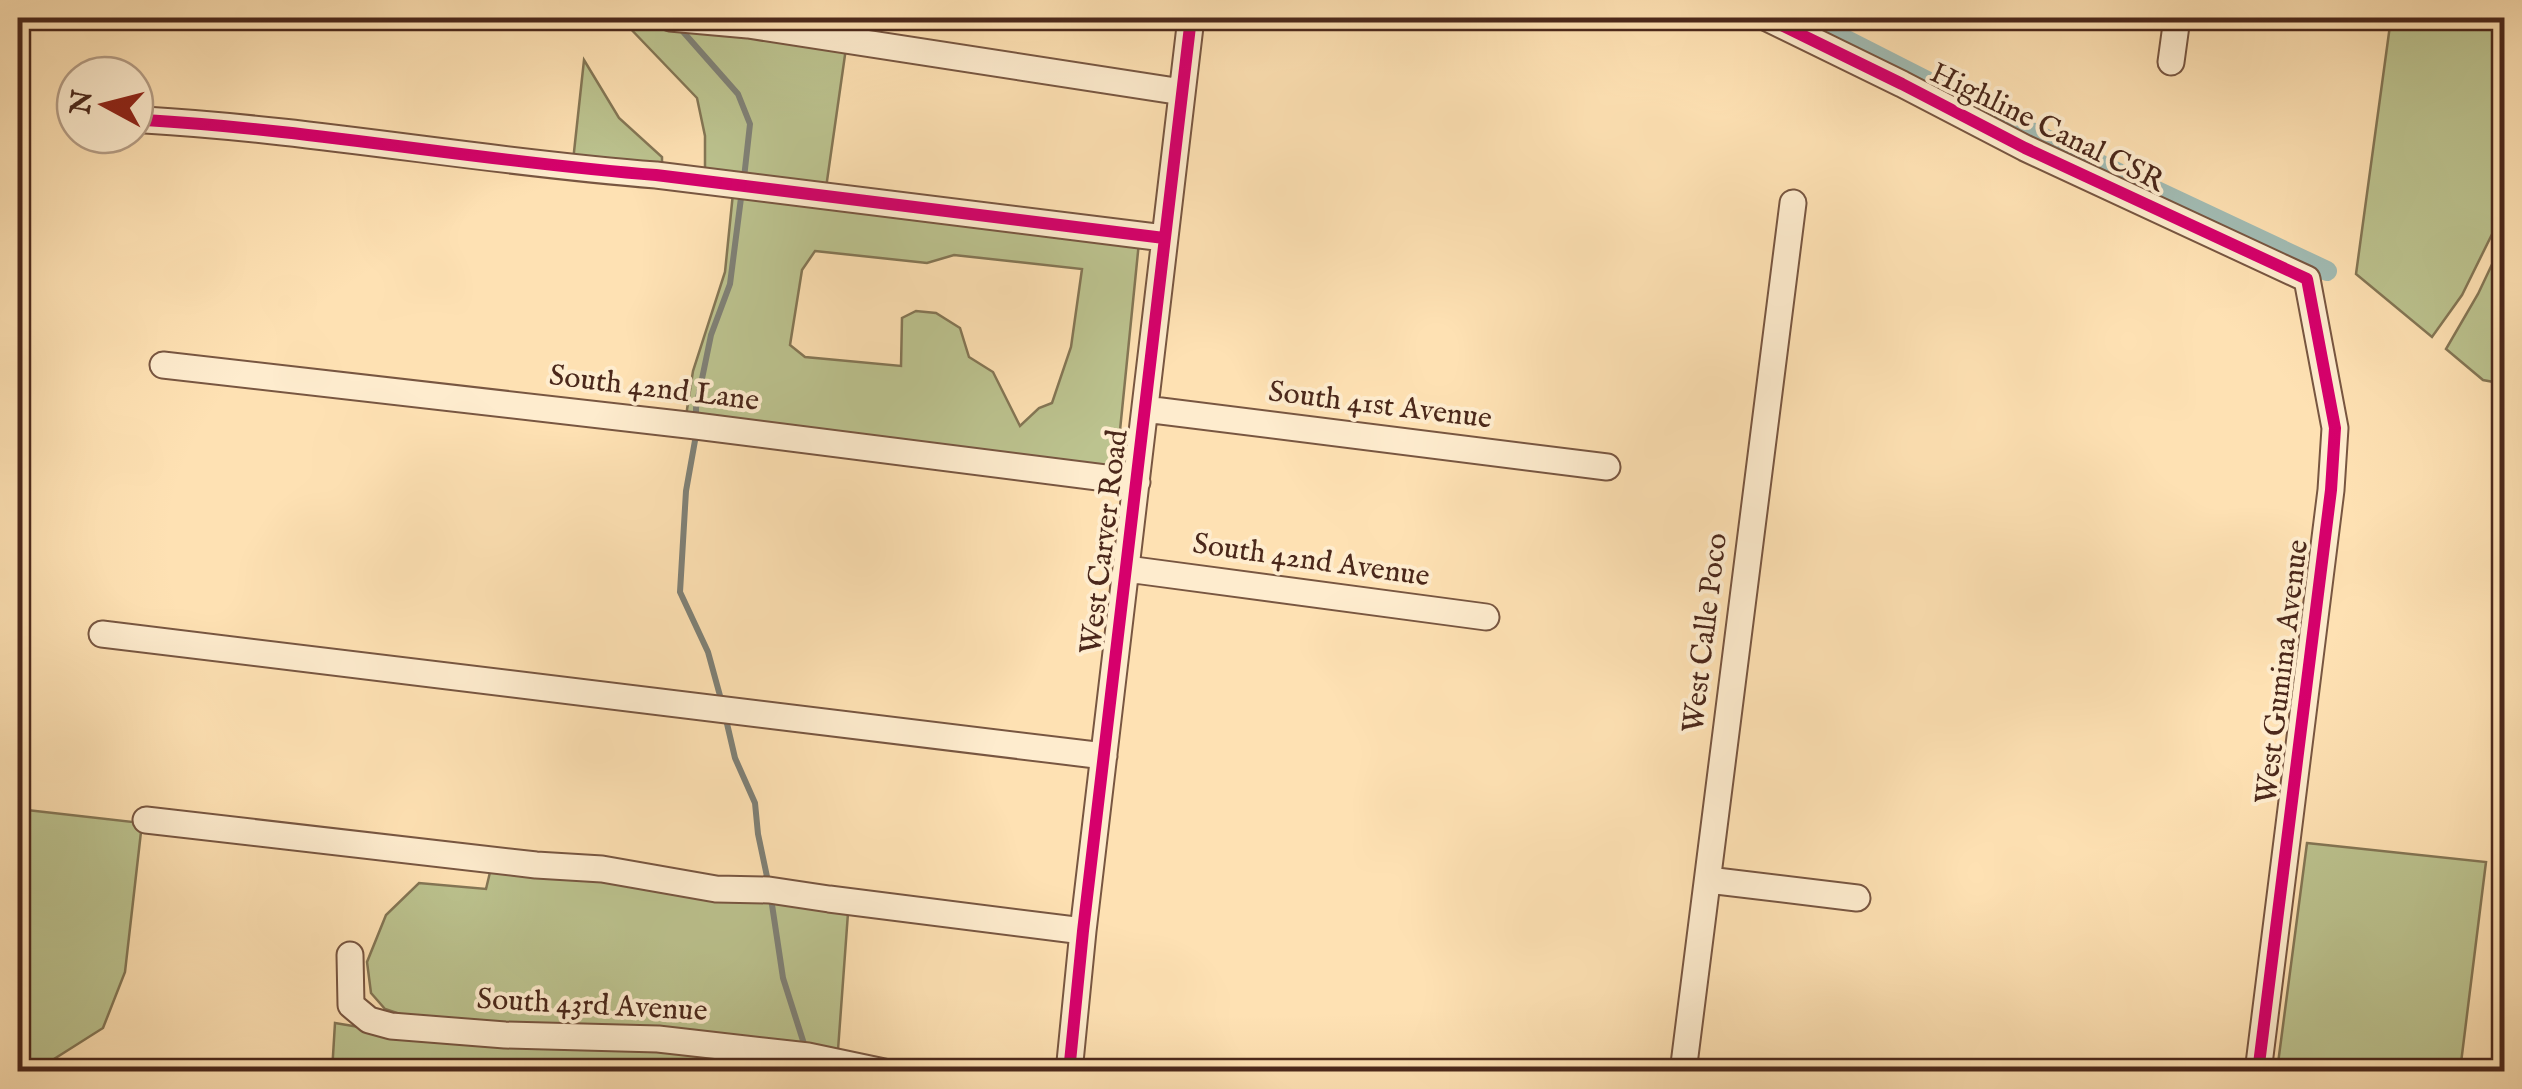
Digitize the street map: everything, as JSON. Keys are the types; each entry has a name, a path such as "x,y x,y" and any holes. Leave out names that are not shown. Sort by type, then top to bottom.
{"street":[{"path":"670,18 768,28 1182,92"},
{"name":"West Carver Road","path":"1069,1072 1191,18"},
{"name":"Highline Canal CSR","path":"1767,18 2026,148 2307,280"},
{"path":"2171,62 2177,18"},
{"path":"155,121 316,135 1164,238"},
{"name":"West Calle Poco","path":"1684,1072 1793,203"},
{"name":"West Gumina Avenue","path":"2258,1072 2331,490 2334,428 2307,280"},
{"name":"South 42nd Lane","path":"163,365 715,428 1137,482"},
{"name":"South 41st Avenue","path":"1145,410 1607,467"},
{"name":"South 42nd Avenue","path":"1127,569 1486,617"},
{"path":"102,634 1104,756"},
{"path":"146,820 536,865 602,869 716,889 769,890 1083,930"},
{"path":"1708,880 1857,898"},
{"name":"South 43rd Avenue","path":"350,955 352,1005 369,1020 391,1026 487,1034 658,1039 808,1056 884,1072"}],"green space":[{"path":"2391,18 2504,18 2504,210 2462,295 2432,337 2356,274"},
{"path":"625,23 743,29 846,48 826,188 705,171 705,136 697,98"},
{"path":"584,60 619,118 662,157 662,169 573,161"},
{"path":"733,193 1139,242 1116,470 686,416 693,371 725,272","holes":["815,251 927,263 954,255 1082,269 1071,347 1052,403 1039,408 1020,426 993,372 969,357 960,328 936,313 916,311 902,318 901,366 805,357 790,345 802,270"]},
{"path":"2504,239 2504,384 2483,380 2446,349"},
{"path":"18,809 142,823 125,972 103,1028 35,1071 18,1072"},
{"path":"2307,843 2486,862 2460,1071 2277,1071"},
{"path":"491,868 619,879 848,913 838,1050 418,1020 385,1009 371,993 367,962 386,915 419,883 486,889"},
{"path":"335,1023 413,1036 672,1049 852,1072 332,1072"}],"waterway":[{"path":"1803,18 1974,105 2327,271"},
{"path":"678,26 738,94 750,124 744,178"},
{"path":"696,422 711,335 730,284 742,190"},
{"path":"696,435 686,491 680,592 708,652 722,703"},
{"path":"725,715 735,758 755,803 769,886"},
{"path":"771,898 783,978 805,1047"}],"cycle path":[{"path":"1069,1072 1191,18"},
{"path":"1767,18 2025,148 2307,279 2335,428 2331,490 2258,1072"},
{"path":"155,121 656,175 1164,238"}]}
